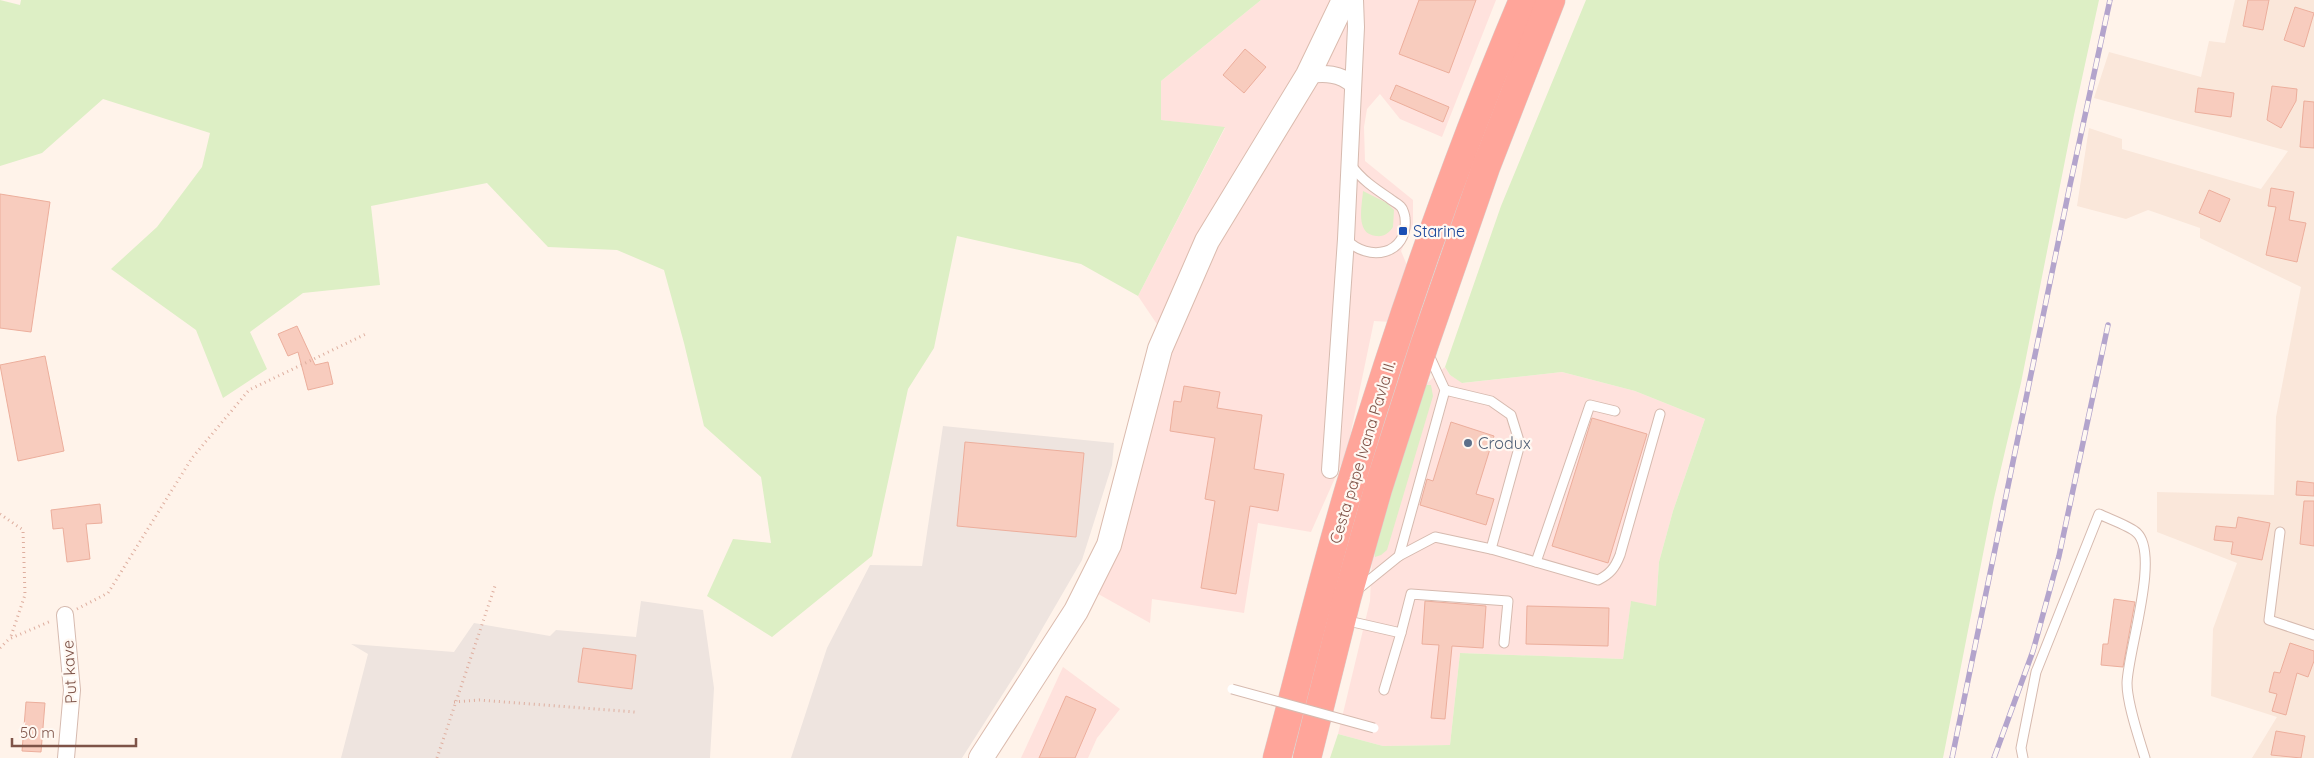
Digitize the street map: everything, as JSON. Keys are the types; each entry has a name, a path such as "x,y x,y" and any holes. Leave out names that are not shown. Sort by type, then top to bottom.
{"highway":[{"name":"Cesta pape Ivana Pavla II.","path":"1277,758 1351,481 1398,332 1464,151 1523,0"},
{"name":"Cesta pape Ivana Pavla II.","path":"1307,758 1344,609 1378,489 1424,346 1486,167 1551,0"}],"street":[{"path":"981,758 1076,611 1109,545 1160,349 1207,241 1308,74 1344,0"},
{"path":"1330,470 1346,239 1355,0"},
{"path":"1308,74 1334,74 1345,78 1353,85"},
{"name":"Put kave","path":"65,615 72,690 66,758"}],"lane":[{"path":"1346,239 1353,247 1376,254 1390,251 1398,244 1405,219 1401,207 1361,178 1349,162"},
{"path":"1399,556 1445,390 1424,346"},
{"path":"1445,390 1491,401 1511,416 1520,444 1491,549"},
{"path":"1536,562 1590,405 1615,411"},
{"path":"1401,633 1344,609 1399,556 1435,537 1491,549 1598,580 1614,569 1660,414"},
{"path":"2023,758 2020,753 2036,672 2099,514 2137,533 2146,549 2146,569 2129,661 2127,686 2145,758"},
{"path":"2280,532 2269,620 2314,635"},
{"path":"1384,690 1411,594 1508,601 1504,643"},
{"path":"1232,689 1374,728"}],"path":[{"path":"0,648 9,639 65,615 108,592 192,458 249,390 368,333"},
{"path":"0,514 23,530 25,595 9,639"},
{"path":"437,758 454,702 496,583"},
{"path":"454,702 488,701 635,712"}],"shaded area":[{"path":"1261,0 1496,0 1442,137 1400,119 1380,94 1367,109 1364,127 1365,161 1413,200 1413,225 1401,251 1409,270 1391,322 1374,321 1347,451 1311,532 1258,523 1244,613 1152,599 1150,623 1093,591 1171,345 1138,296 1225,128 1161,120 1161,81"},
{"path":"2235,0 2314,0 2314,758 2252,758 2277,717 2211,696 2213,629 2237,563 2157,532 2157,492 2274,495 2276,417 2301,287 2200,238 2200,228 2148,210 2126,219 2077,206 2089,128 2122,139 2122,149 2261,189 2288,151 2094,98 2109,52 2201,77 2209,41 2225,43"},
{"path":"1445,367 1450,375 1463,383 1562,372 1635,391 1705,419 1673,511 1659,562 1656,606 1631,602 1623,659 1460,653 1450,745 1383,746 1338,734 1370,601 1372,556 1425,385"},
{"path":"943,426 1114,443 1112,465 1082,560 1020,667 962,758 791,758 827,648 870,565 922,566"},
{"path":"641,601 703,610 714,688 710,758 341,758 368,654 351,644 454,652 474,623 550,636 556,630 636,637"},
{"path":"1063,667 1120,709 1097,738 1088,758 1021,758"}],"green space":[{"path":"0,0 20,5 21,0 1261,0 1161,81 1161,120 1225,127 1138,296 1081,264 957,236 934,348 908,389 872,556 772,637 707,596 733,539 771,543 761,477 704,426 664,270 617,250 548,247 487,183 371,206 380,285 303,293 250,332 267,369 223,398 196,330 111,269 157,227 202,167 210,133 103,99 42,153 0,166"},
{"path":"1586,0 2099,0 2074,115 2021,383 1994,498 1943,758 1330,758 1338,734 1383,746 1450,745 1460,653 1623,659 1631,601 1656,606 1659,562 1673,511 1705,419 1635,391 1562,372 1462,383 1450,375 1445,367 1501,206"},
{"path":"1363,191 1387,203 1394,210 1393,227 1386,234 1376,236 1369,234 1362,225"},
{"path":"1425,385 1431,385 1433,396 1387,550 1375,557 1374,550"}],"building":[{"path":"1419,0 1476,0 1449,73 1399,54"},
{"path":"2248,0 2269,0 2263,30 2243,26"},
{"path":"2295,7 2314,13 2304,47 2284,40"},
{"path":"1245,49 1266,67 1244,93 1223,75"},
{"path":"1396,85 1449,107 1443,122 1390,99"},
{"path":"2272,86 2297,89 2296,101 2281,128 2267,120"},
{"path":"2198,88 2234,93 2231,117 2195,112"},
{"path":"2304,101 2314,102 2314,148 2300,147"},
{"path":"2271,188 2294,192 2289,220 2306,223 2297,262 2266,255 2276,207 2268,206"},
{"path":"2209,190 2230,199 2220,222 2199,213"},
{"path":"0,194 50,202 31,332 0,328"},
{"path":"297,326 315,365 328,362 333,384 308,390 298,352 288,356 278,334"},
{"path":"45,356 64,451 18,461 0,365"},
{"path":"1184,386 1220,392 1217,408 1262,415 1254,469 1284,474 1278,511 1250,506 1236,594 1201,588 1215,501 1205,499 1215,438 1170,431 1174,401 1181,402"},
{"path":"1592,418 1647,434 1608,563 1552,546"},
{"path":"1451,422 1494,436 1476,494 1494,499 1486,525 1420,505 1427,479 1433,481"},
{"path":"965,442 1084,453 1076,537 957,526"},
{"path":"2297,481 2314,483 2314,496 2296,495"},
{"path":"2304,501 2314,501 2314,546 2300,544"},
{"path":"100,504 102,523 86,524 90,559 67,562 63,528 53,529 51,510"},
{"path":"2238,517 2270,523 2262,560 2231,554 2233,542 2214,540 2216,526 2236,528"},
{"path":"2114,599 2135,602 2123,667 2101,665 2103,644 2108,644"},
{"path":"1425,601 1486,606 1483,648 1452,646 1445,719 1431,718 1439,645 1422,644"},
{"path":"1527,606 1609,608 1608,646 1526,644"},
{"path":"2290,643 2314,651 2314,661 2308,677 2297,673 2286,715 2272,711 2277,694 2269,692 2274,672 2280,673"},
{"path":"583,648 636,655 632,689 578,682"},
{"path":"1066,696 1096,709 1075,758 1039,758"},
{"path":"26,702 45,703 41,752 22,751"},
{"path":"2276,731 2305,736 2301,758 2271,755"}],"railway":[{"path":"1952,758 2110,0"},
{"path":"1994,758 2033,651 2059,556 2108,325"}],"place":[{"name":"Starine","path":"1403,231"},
{"name":"Crodux","path":"1468,443"}]}
